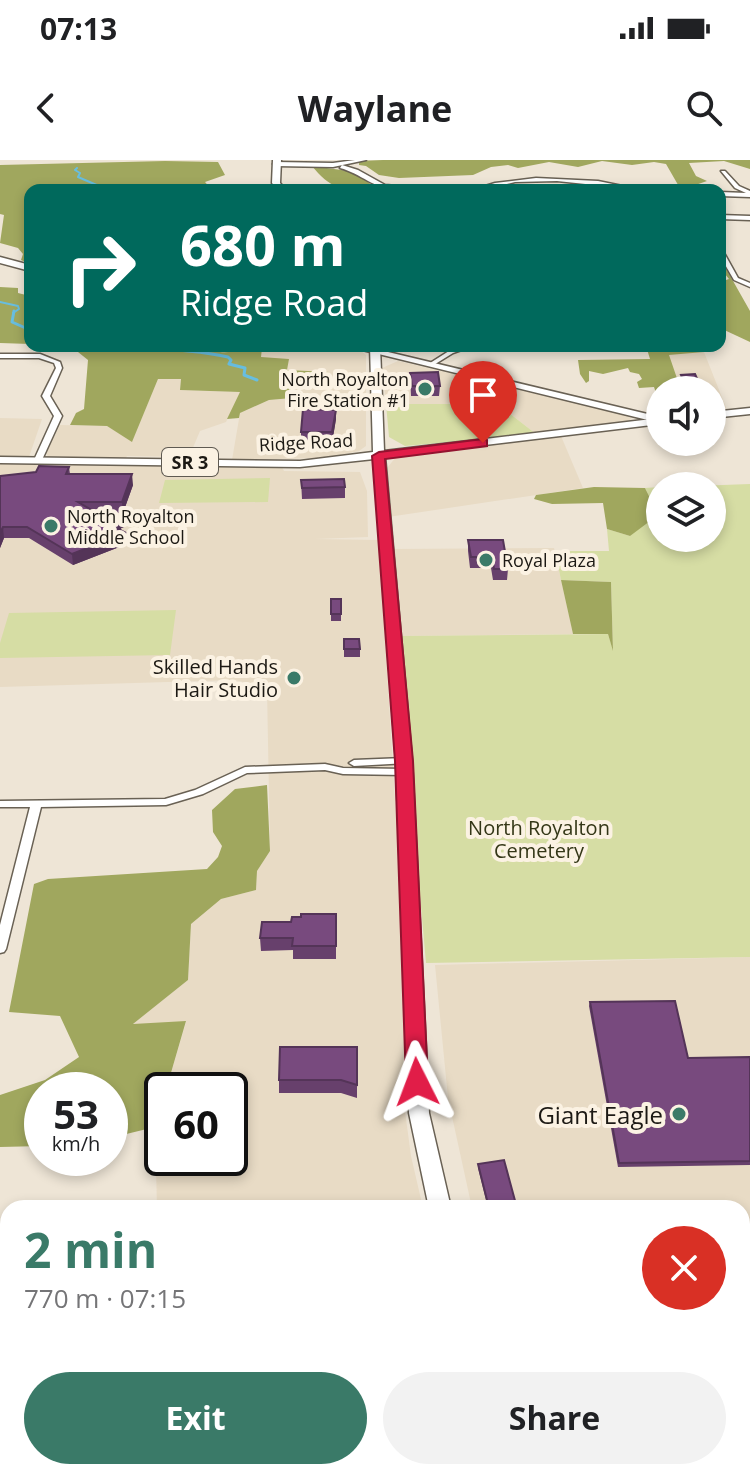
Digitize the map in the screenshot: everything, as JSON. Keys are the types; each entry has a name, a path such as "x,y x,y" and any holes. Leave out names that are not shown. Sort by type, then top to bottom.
{"main road":[{"path":"276,162 277,184"},
{"path":"0,260 24,266"},
{"path":"375,352 379,456 404,766 419,1113 438,1200"},
{"path":"384,352 646,417"},
{"path":"375,365 404,359"},
{"path":"726,414 750,411"},
{"name":"Ridge Road","path":"0,460 300,464 646,422"}],"street":[{"path":"333,165 364,160"},
{"path":"276,162 354,169 377,184"},
{"path":"723,172 737,187 750,194"},
{"path":"500,184 552,179 605,184"},
{"path":"726,194 750,194"},
{"path":"726,217 750,218"},
{"path":"726,262 736,279 750,285"},
{"path":"430,365 451,352"},
{"path":"0,356 40,356 57,362 59,368 46,396 58,416 38,460"},
{"path":"0,804 166,802 199,792 245,770 325,767 343,771 404,766"},
{"path":"0,949 36,804"}],"shaded area":[{"path":"261,352 362,352 366,355 366,446 359,451 326,458 232,460 240,413 269,400 292,398 258,371"},
{"path":"704,352 714,376 676,376 668,355"},
{"path":"398,361 612,410 631,418 629,422 536,434 509,413 471,404 386,404 382,368"},
{"path":"158,379 181,379 180,390 241,392 226,422 200,431 189,457 48,457 46,453 60,425 107,426 132,441"},
{"path":"0,418 42,419 29,457 0,457"},
{"path":"561,436 583,488 388,517 387,468 396,457"},
{"path":"0,462 282,467 284,471 360,472 367,491 368,537 315,539 379,540 404,947 407,1055 400,1074 411,1156 421,1200 157,1200 156,1176 248,1176 248,1072 171,1072 186,1022 132,1025 188,980 191,924 221,899 256,890 257,871 270,851 267,688 235,680 0,687"},
{"path":"554,548 573,634 397,636 390,549"},
{"path":"750,957 750,1200 470,1200 448,1098 435,965"}],"green space":[{"path":"750,160 750,169 724,161 689,163 696,176 707,181 678,184 666,164 654,162 632,165 602,161 578,167 549,162 518,168 508,165 491,167 473,175 399,178 379,175 359,165 359,161"},
{"path":"218,162 225,175 205,182 207,184 24,184 24,261 18,248 0,243 4,215 0,214 0,165"},
{"path":"312,166 356,172 370,184 332,184"},
{"path":"726,269 750,311 750,342 726,331 726,280 729,279"},
{"path":"0,287 18,288 18,293 24,294 24,344 0,343"},
{"path":"78,352 262,352 261,357 289,359 287,370 329,372 319,375 317,381 292,381 292,398 269,400 240,413 239,418 227,419 240,392 180,390 181,379 158,379 132,442 107,426 70,425 76,413 84,409 88,360"},
{"path":"648,352 704,352 669,355 676,376 646,376 646,388 639,388 637,382 642,379 628,368 603,374 589,371 589,381 586,383 580,374 578,360 650,359"},
{"path":"386,404 471,404 509,413 536,434 405,446 389,437"},
{"path":"270,478 268,502 159,503 165,480"},
{"name":"North Royalton Cemetery","path":"750,484 750,957 426,963 397,636 608,634 613,650 611,582 561,580 555,551 609,551 607,529 630,536 646,511 646,552 726,552 726,485"},
{"path":"594,487 645,488 646,524 630,536 607,529 603,503 552,504 534,499 536,495"},
{"path":"561,580 611,582 613,651 608,634 573,634"},
{"path":"176,610 170,655 0,658 0,643 9,613"},
{"path":"267,785 270,851 257,871 256,890 221,899 191,924 188,980 133,1024 186,1021 171,1072 144,1072 144,1130 128,1134 128,1072 57,1072 79,1057 60,1016 9,1012 34,884 48,879 207,869 218,857 222,846 213,832 212,810 235,789"},
{"path":"24,1087 24,1146 0,1147 0,1095"}],"building":[{"path":"438,372 440,386 412,386 410,373"},
{"path":"303,409 336,410 332,432 301,432"},
{"name":"North Royalton Middle School","path":"39,466 69,467 66,474 132,474 122,502 78,502 126,533 72,554 27,527 3,527 0,533 0,476 36,472"},
{"path":"344,479 345,487 302,488 301,480"},
{"path":"468,540 503,540 508,569 494,569 492,557 471,557"},
{"path":"331,599 341,599 341,614 331,614"},
{"path":"344,639 359,639 360,649 344,649"},
{"path":"301,914 336,914 336,946 292,946 293,938 260,938 262,922 291,922 292,917 301,917"},
{"name":"Giant Eagle","path":"675,1001 688,1058 750,1057 750,1161 619,1163 590,1002"},
{"path":"280,1047 357,1047 357,1085 341,1080 279,1080"},
{"path":"504,1160 515,1200 487,1200 478,1164"}],"waterway":[{"path":"77,168 75,170 80,173 78,177 94,184"},
{"path":"0,302 18,306 19,309 14,313"},
{"path":"14,313 12,322 24,327"},
{"path":"194,352 228,357 231,360 229,364 245,368 244,375 257,380"}],"place":[{"name":"North Royalton Fire Station #1","path":"425,389"},
{"name":"North Royalton Middle School","path":"51,526"},
{"name":"Royal Plaza","path":"486,560"},
{"name":"Skilled Hands Hair Studio","path":"294,678"},
{"name":"Giant Eagle","path":"679,1114"}],"route":[{"path":"417,1082 404,761 379,456 483,443"}]}
